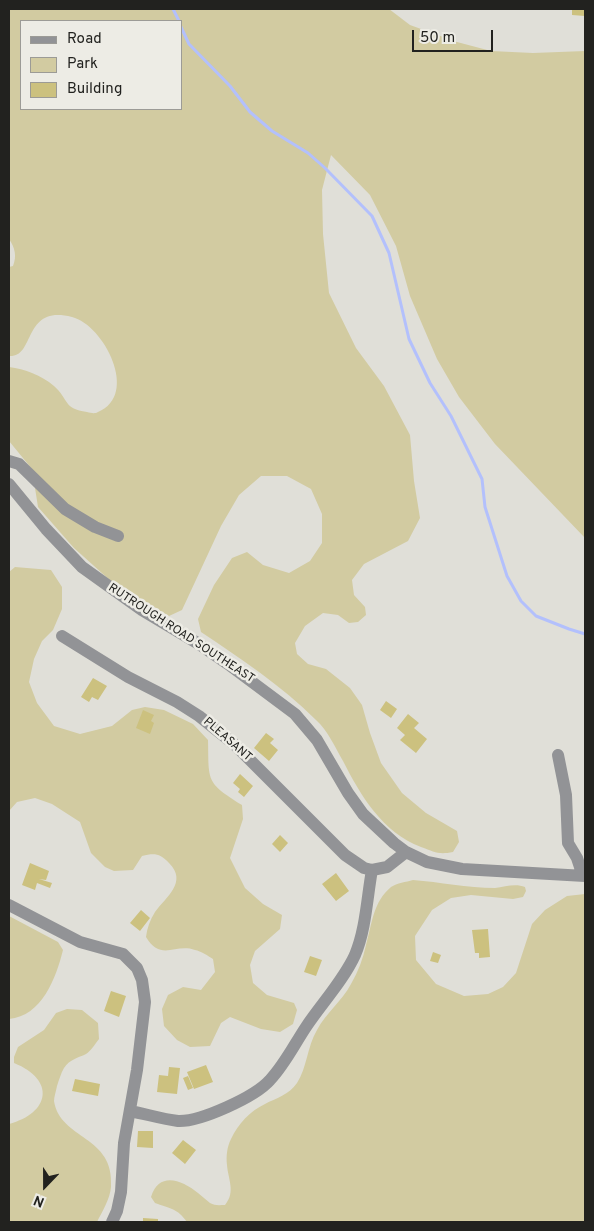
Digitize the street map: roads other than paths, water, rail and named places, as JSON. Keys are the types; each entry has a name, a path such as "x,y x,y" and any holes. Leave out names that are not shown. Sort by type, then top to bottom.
{"street":[{"path":"9,461 19,464 65,509 95,527 118,536"},
{"name":"RUTROUGH ROAD SOUTHEAST","path":"9,484 46,529 82,567 135,606 199,644 296,714 317,740 348,793 363,814 406,852 426,862 462,869 584,876"},
{"name":"PLEASANT","path":"62,636 128,677 177,702 199,716 234,744 345,855 364,868 372,870"},
{"path":"558,755 566,795 568,843 577,858 584,876"},
{"path":"130,1111 179,1121 190,1120 248,1098 269,1082 354,956 361,935 372,870 386,867 406,852"},
{"path":"9,905 80,942 123,954 137,968 144,990 145,1002 137,1070 124,1143 121,1192 117,1211 112,1222"}],"waterway":[{"path":"173,9 178,20"},
{"path":"182,29 189,44 230,86 250,112 272,131 308,153 372,216 389,253 409,339 430,383 451,416 482,479 485,507 507,576 521,601 536,616 585,634"}]}
